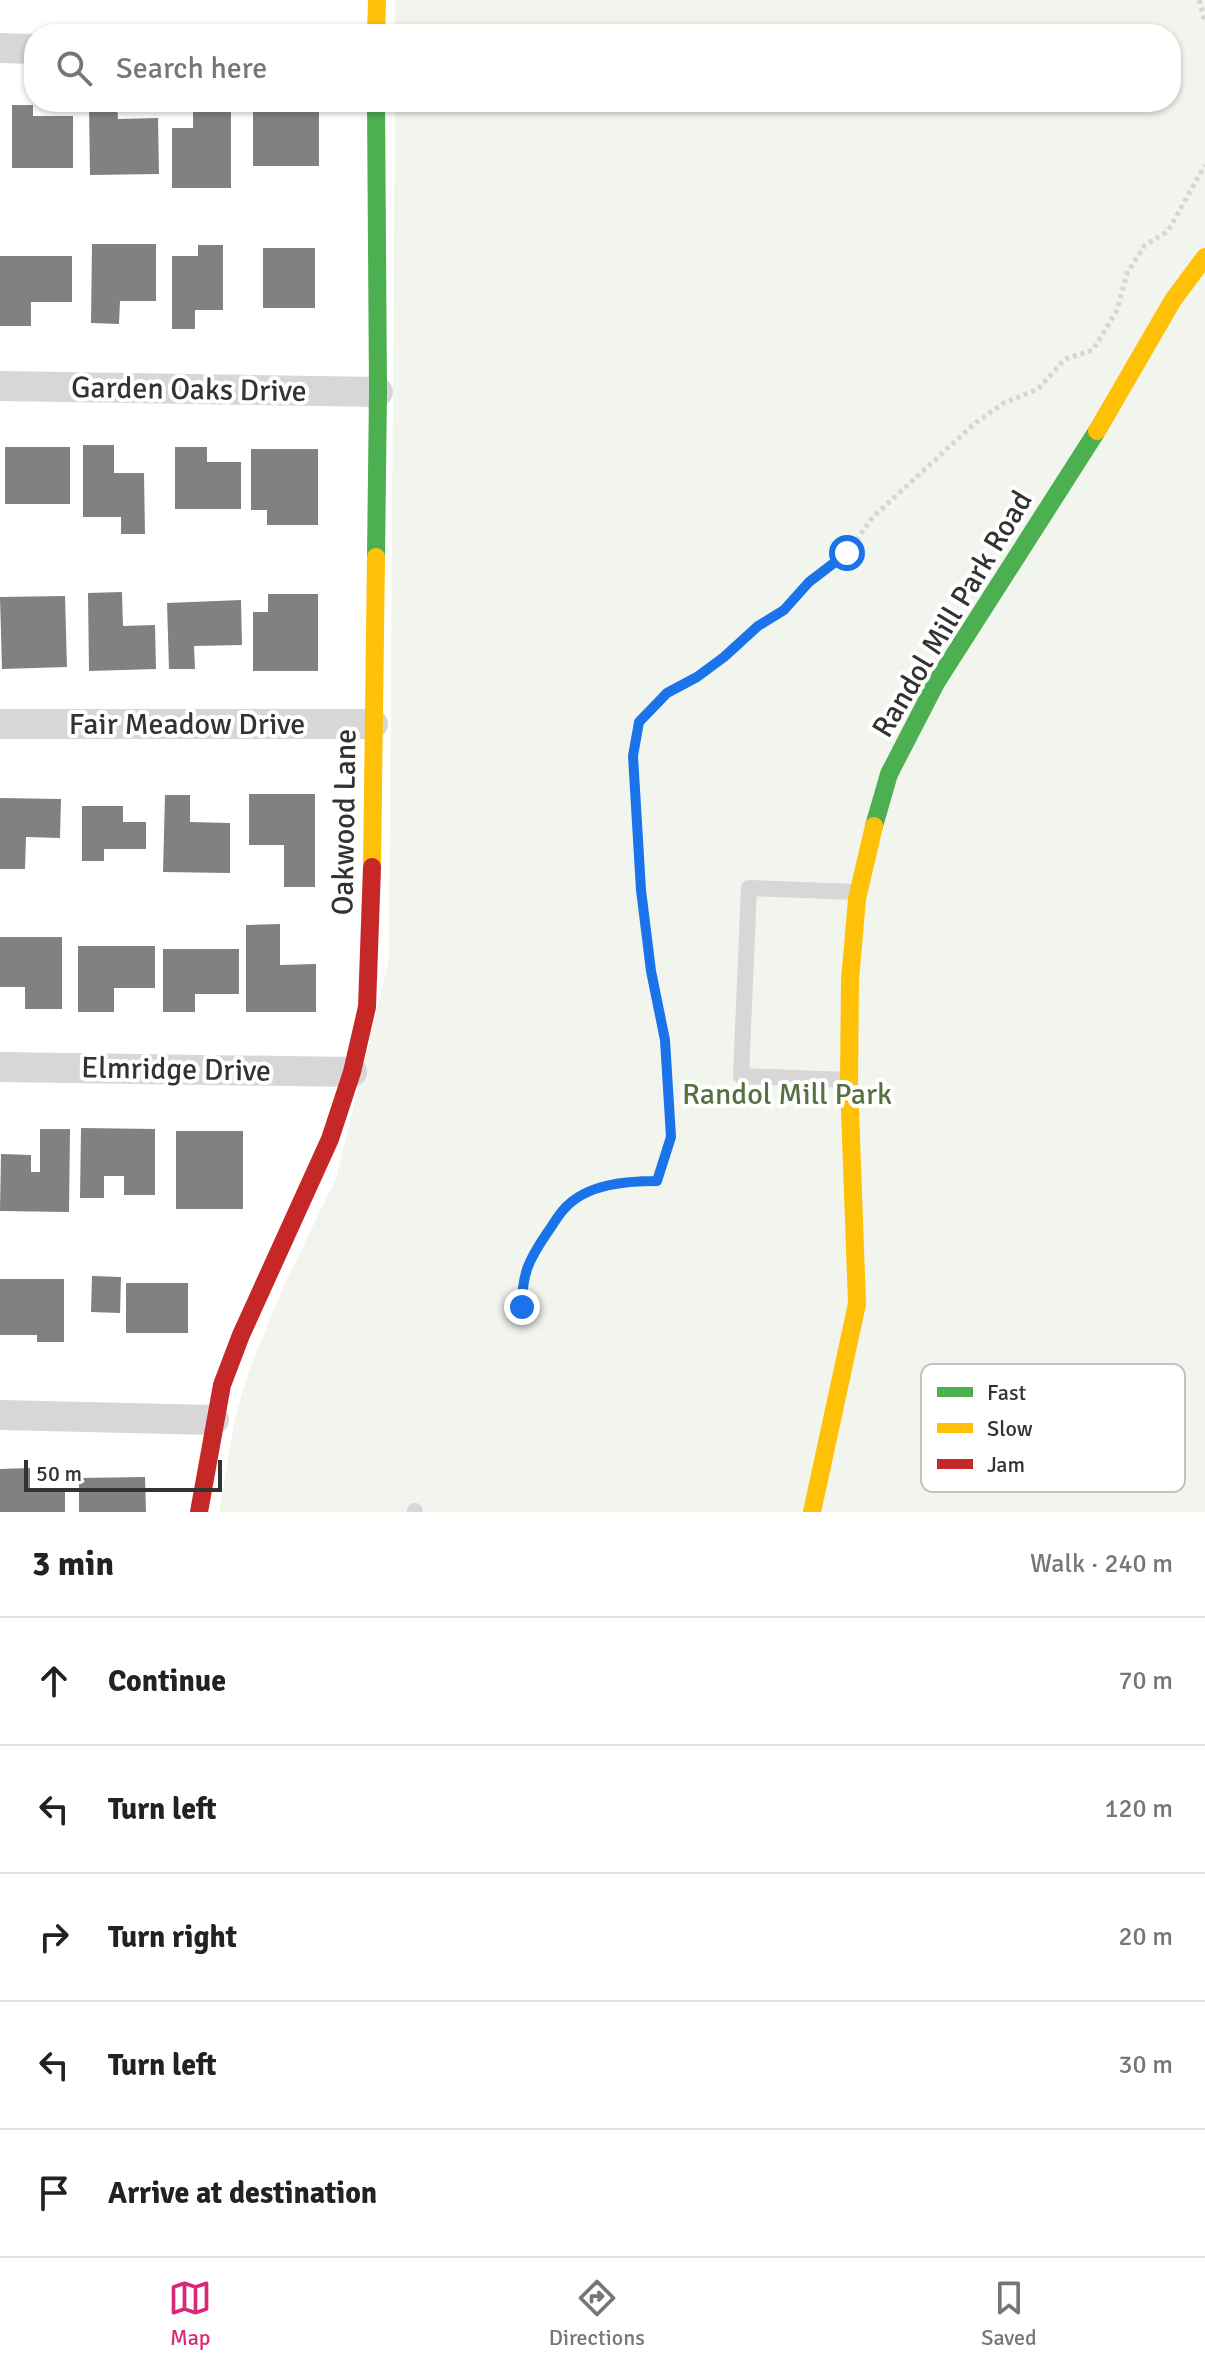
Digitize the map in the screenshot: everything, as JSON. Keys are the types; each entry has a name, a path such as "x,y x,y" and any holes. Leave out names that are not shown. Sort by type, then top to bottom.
{"street":[{"path":"376,24 377,0"},
{"path":"0,48 24,49"},
{"name":"Oakwood Lane","path":"199,1512 222,1385 241,1335 330,1139 352,1072 367,1007 372,879 378,392 376,112"},
{"name":"Randol Mill Park Road","path":"812,1512 857,1304 849,1080 850,980 858,893 889,774 936,683 1076,468 1173,300 1205,257"},
{"name":"Garden Oaks Drive","path":"0,386 378,392"},
{"name":"Fair Meadow Drive","path":"0,724 373,724"},
{"name":"Elmridge Drive","path":"0,1067 352,1072"},
{"path":"0,1415 214,1420"}],"lane":[{"path":"849,1080 741,1076 748,903 749,888 858,893"}],"path":[{"path":"1199,0 1205,21"},
{"path":"522,1323 522,1279 532,1255 566,1206 593,1190 623,1181 657,1181 671,1137 665,1040 651,971 641,890 633,756 639,722 667,693 715,664 758,626 784,610 809,582 847,553 873,517 974,424 1004,403 1038,389 1065,359 1093,350 1117,310 1127,273 1145,245 1168,231 1205,165"}],"green space":[{"name":"Randol Mill Park","path":"395,0 1205,0 1205,1512 219,1512 235,1418 248,1373 284,1285 336,1179 389,959 395,112 1181,112 1181,24 395,24"}],"building":[{"path":"12,105 24,105 24,112 33,112 33,116 73,116 73,168 12,168"},
{"path":"89,112 118,112 118,119 158,118 159,174 90,175"},
{"path":"193,112 231,112 231,188 172,188 172,128 193,128"},
{"path":"253,112 319,112 319,166 253,166"},
{"path":"92,244 156,244 156,301 120,301 119,324 91,323"},
{"path":"198,245 223,245 223,310 195,310 195,329 172,329 172,256 198,256"},
{"path":"263,248 315,248 315,308 263,308"},
{"path":"0,256 72,256 72,302 31,302 31,326 0,326"},
{"path":"83,445 114,445 114,473 144,473 145,534 121,534 121,517 83,517"},
{"path":"5,447 70,447 70,504 5,504"},
{"path":"175,447 207,447 207,462 241,462 241,509 175,509"},
{"path":"251,449 318,449 318,525 267,525 267,510 251,510"},
{"path":"122,592 123,626 155,625 156,669 89,671 88,593"},
{"path":"268,594 318,594 318,671 253,671 253,612 268,612"},
{"path":"65,596 67,667 2,669 0,597"},
{"path":"241,600 242,645 194,646 195,669 169,669 167,603"},
{"path":"249,794 315,794 315,887 284,887 284,845 249,845"},
{"path":"165,795 190,795 190,822 230,823 230,873 163,872"},
{"path":"0,798 61,799 60,838 26,837 25,869 0,869"},
{"path":"82,806 123,806 123,822 146,822 146,849 104,849 104,861 82,861"},
{"path":"280,924 280,965 316,964 316,1012 246,1012 246,925"},
{"path":"0,937 62,937 62,1009 25,1009 25,987 0,987"},
{"path":"78,946 155,946 155,988 114,988 114,1012 78,1012"},
{"path":"163,949 239,949 239,994 195,994 195,1012 163,1012"},
{"path":"81,1128 155,1129 155,1195 124,1195 124,1176 104,1176 104,1198 80,1198"},
{"path":"40,1129 70,1129 69,1212 0,1211 1,1154 31,1155 31,1172 40,1172"},
{"path":"176,1131 243,1131 243,1209 176,1209"},
{"path":"92,1276 121,1277 120,1313 91,1312"},
{"path":"0,1279 64,1279 64,1342 37,1342 37,1335 0,1335"},
{"path":"126,1283 188,1283 188,1333 126,1333"},
{"path":"30,1468 30,1491 65,1490 65,1512 0,1512 0,1469"},
{"path":"145,1477 146,1512 79,1512 79,1478"}],"traffic: fast":[{"path":"376,112 376,557"},
{"path":"874,826 889,774 936,683 1097,431"}],"traffic: slow":[{"path":"376,24 377,0"},
{"path":"1097,431 1173,300 1205,257"},
{"path":"372,867 376,557"},
{"path":"812,1512 857,1304 849,1083 850,980 857,899 874,826"}],"traffic: jam":[{"path":"199,1512 222,1385 241,1335 330,1139 352,1072 367,1007 372,867"}],"route":[{"path":"522,1307 522,1279 532,1255 566,1206 593,1190 623,1181 657,1181 671,1137 665,1040 651,971 641,890 633,756 639,722 667,693 697,677 724,657 758,626 784,610 809,582 847,553"}]}
